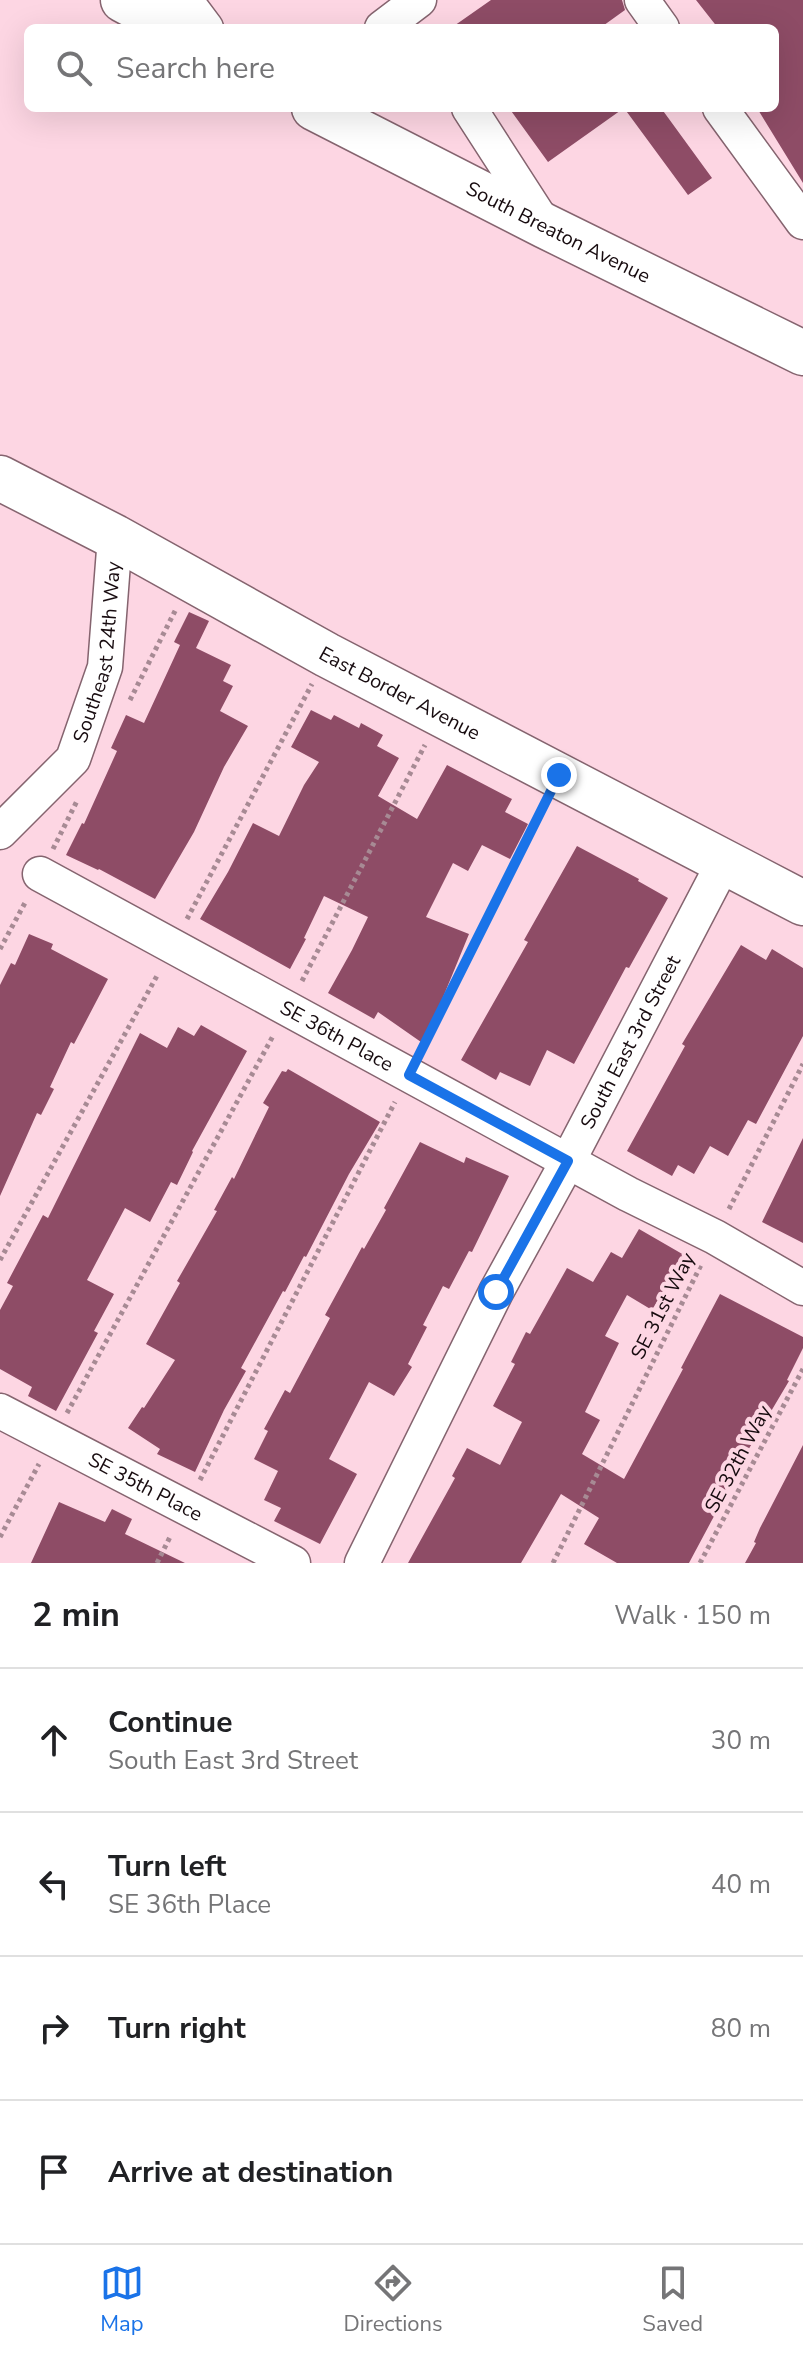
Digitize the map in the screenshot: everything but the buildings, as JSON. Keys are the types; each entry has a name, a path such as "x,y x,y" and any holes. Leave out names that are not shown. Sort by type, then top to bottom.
{"street":[{"path":"123,0 168,24"},
{"path":"185,0 203,24"},
{"path":"642,0 659,24"},
{"name":"South Breaton Avenue","path":"322,112 803,353"},
{"path":"472,112 545,226"},
{"path":"723,112 803,222"},
{"name":"East Border Avenue","path":"0,478 115,537 327,655 803,903"},
{"name":"Southeast 24th Way","path":"0,832 73,759 105,667 115,537"},
{"name":"South East 3rd Street","path":"362,1563 496,1292 724,862"},
{"name":"SE 36th Place","path":"40,874 568,1161 715,1237 803,1288"},
{"name":"SE 35th Place","path":"0,1411 293,1563"}],"path":[{"path":"0,1537 287,1009 442,713"},
{"path":"157,1563 409,1075 559,775"},
{"name":"SE 31st Way","path":"553,1563 803,1064"},
{"name":"SE 32th Way","path":"700,1563 803,1369"}],"route":[{"path":"496,1292 568,1161 409,1075 559,775"}]}
